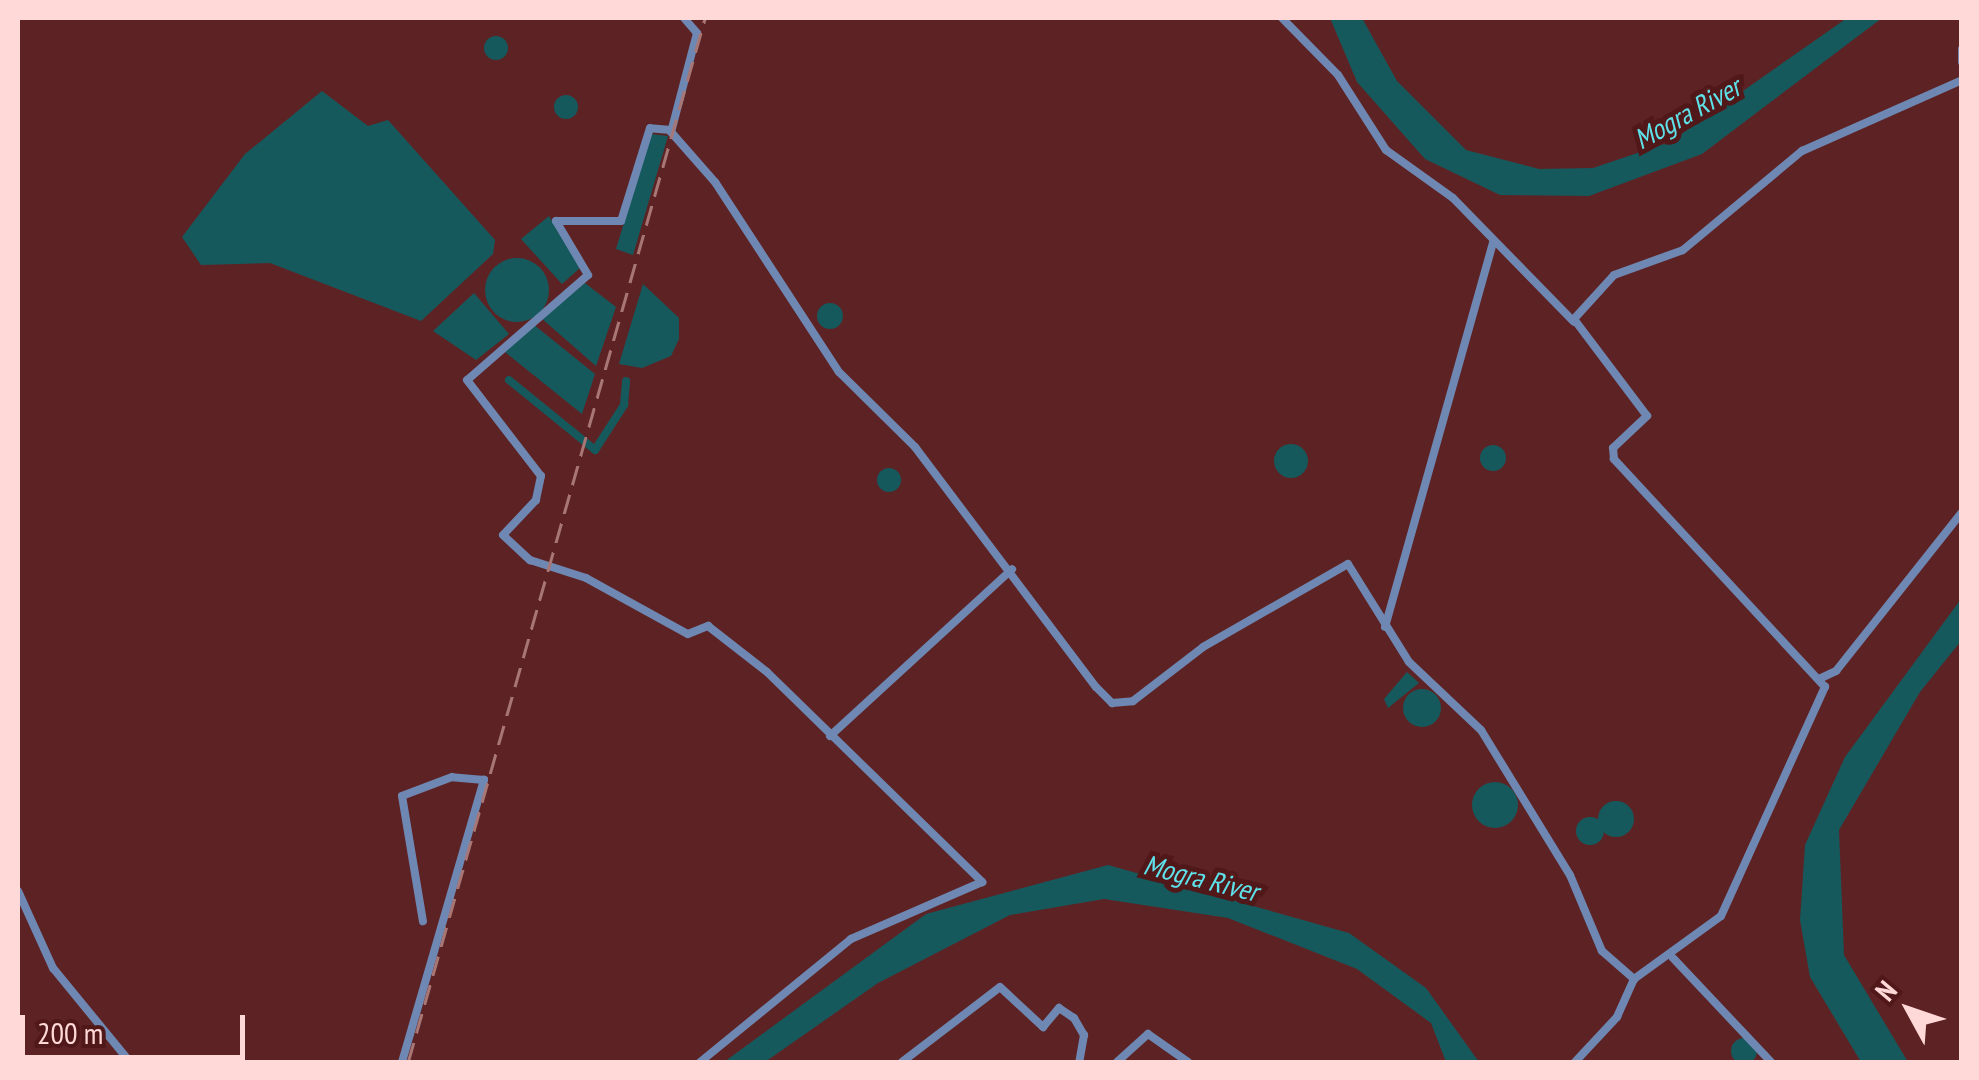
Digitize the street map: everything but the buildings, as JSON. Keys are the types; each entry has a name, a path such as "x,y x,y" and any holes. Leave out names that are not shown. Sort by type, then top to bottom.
{"street":[{"path":"670,130 697,33 684,18"},
{"path":"1282,18 1344,83 1386,150 1453,198 1574,323 1647,416 1613,448 1614,460 1819,680 1824,694 1786,789 1721,916 1674,958 1634,979 1618,1017 1576,1062"},
{"path":"1962,48 1962,62"},
{"path":"1574,323 1614,275 1684,250 1802,151 1962,80"},
{"path":"700,1062 851,939 982,882 708,626 688,634 586,578 530,560 503,535 536,500 541,476 467,380 588,274 556,221 621,220 650,128 670,130 839,372 915,447 1112,703 1172,678 1203,647 1340,564 1348,564 1385,627 1481,730 1570,874 1602,951 1634,979"},
{"path":"1385,627 1493,243"},
{"path":"1819,680 1836,671 1962,512"},
{"path":"830,736 1012,569"},
{"path":"402,1062 484,780 452,777 402,796 423,921"},
{"path":"18,891 53,968 130,1062"},
{"path":"1674,958 1771,1062"},
{"path":"902,1062 1000,987 1043,1026 1058,1008 1074,1018 1084,1035 1080,1062"},
{"path":"1117,1062 1148,1034 1188,1062"}],"water":[{"path":"1330,18 1362,18 1397,81 1466,150 1539,169 1593,168 1670,142 1847,18 1882,18 1702,154 1589,196 1500,195 1425,159 1357,82"},
{"path":"496,36 505,39 505,57 496,60 487,57 484,48 487,39"},
{"path":"322,91 368,126 388,120 495,240 493,254 421,321 270,263 201,265 182,237 245,154"},
{"path":"566,95 578,107 566,119 554,107"},
{"path":"651,134 668,136 633,255 616,249"},
{"path":"549,216 580,268 562,284 521,239"},
{"path":"517,258 539,268 549,290 539,312 517,322 495,312 485,290 495,268"},
{"path":"585,283 616,307 596,366 541,318"},
{"path":"643,284 679,318 679,339 671,356 642,368 619,364"},
{"path":"474,293 509,334 476,360 433,331"},
{"path":"830,303 839,307 843,316 839,325 830,329 821,325 817,316 821,307"},
{"path":"533,324 595,374 582,414 505,352"},
{"path":"1291,444 1303,449 1308,461 1303,473 1291,478 1279,473 1274,461 1279,449"},
{"path":"1493,445 1502,449 1506,458 1502,467 1493,471 1484,467 1480,458 1484,449"},
{"path":"889,468 898,471 898,489 889,492 880,489 877,480 880,471"},
{"path":"1961,599 1961,641 1920,692 1839,830 1844,955 1908,1062 1861,1062 1810,977 1800,920 1805,845 1845,757"},
{"path":"1407,672 1419,683 1388,708 1384,699"},
{"path":"1422,689 1435,695 1441,708 1435,721 1422,727 1409,721 1403,708 1409,695"},
{"path":"1495,782 1511,789 1518,805 1511,821 1495,828 1479,821 1472,805 1479,789"},
{"path":"1616,801 1629,806 1634,819 1629,832 1616,837 1603,832 1598,819 1603,806"},
{"path":"1590,817 1600,821 1604,831 1600,841 1590,845 1580,841 1576,831 1580,821"},
{"path":"1108,865 1349,933 1426,988 1479,1062 1446,1062 1431,1023 1357,969 1228,918 1104,899 1010,915 878,983 765,1062 724,1062 926,914"},
{"path":"1744,1038 1753,1042 1757,1051 1753,1060 1744,1064 1735,1060 1731,1051 1735,1042"}],"waterway":[{"path":"509,380 595,450 624,405 626,381"}],"railway":[{"path":"408,1062 705,18"}],"water label":[{"name":"Mogra River","path":"1687,113"},
{"name":"Mogra River","path":"1201,878"}]}
